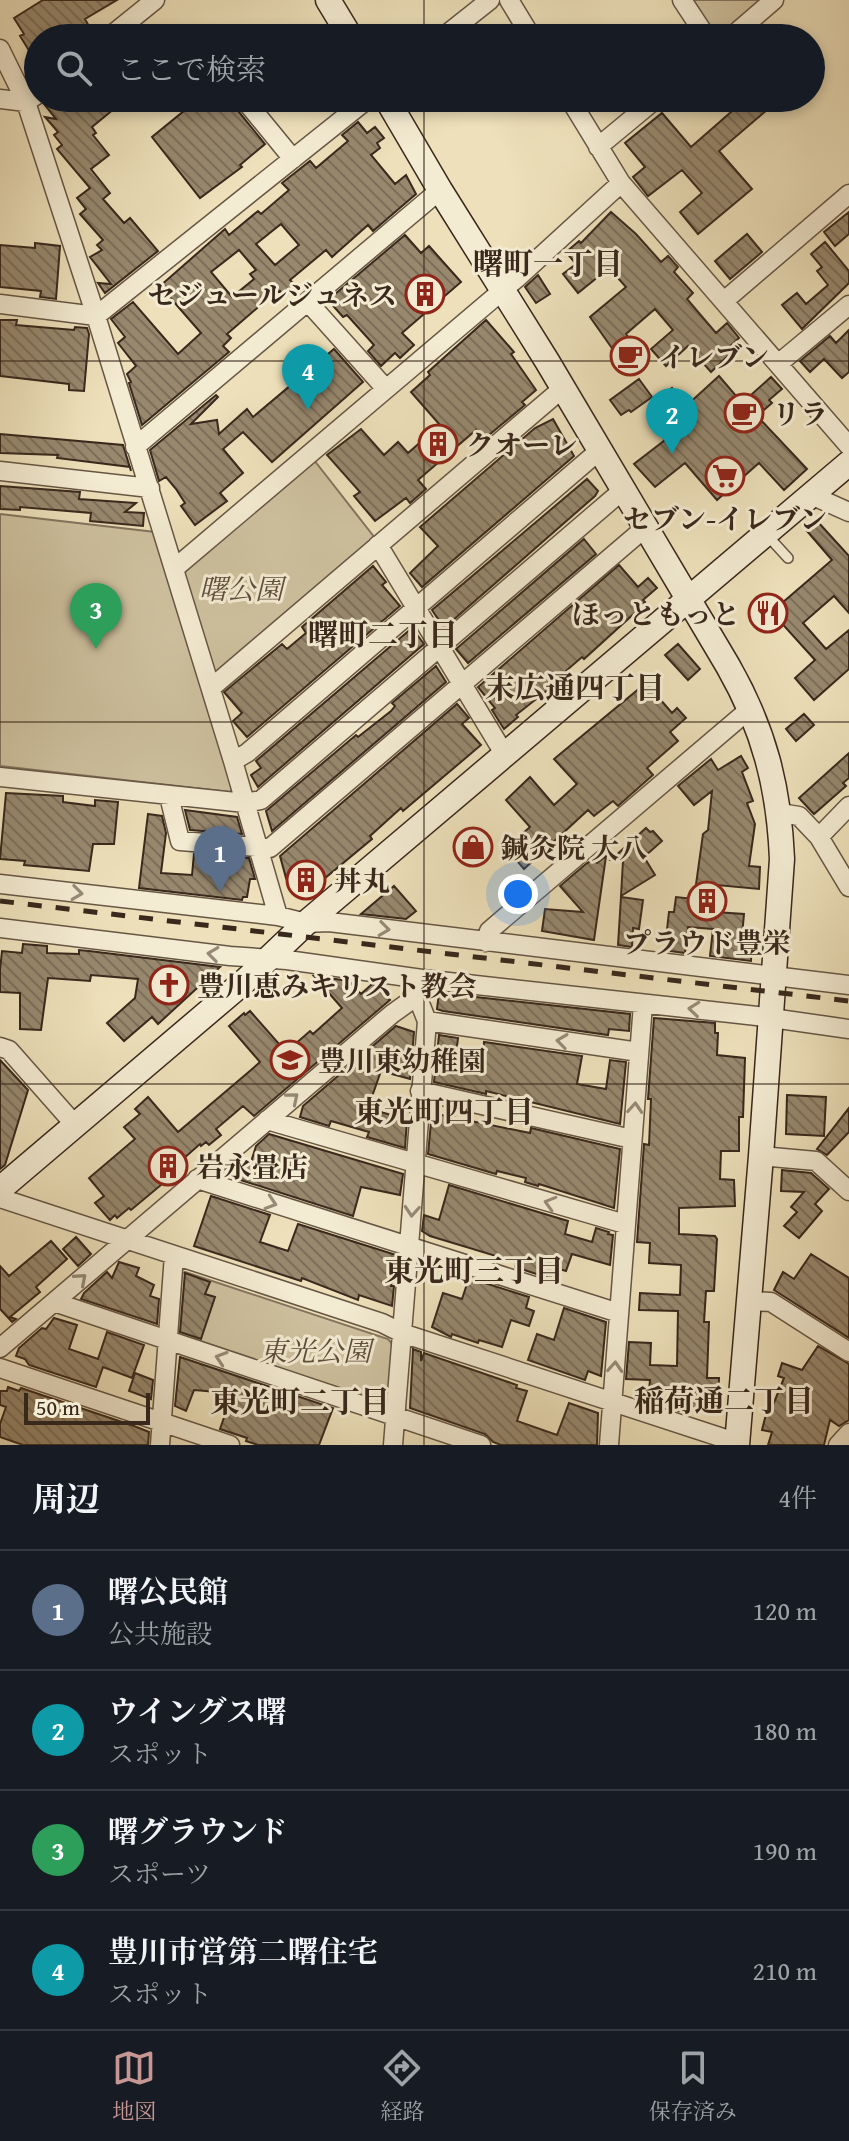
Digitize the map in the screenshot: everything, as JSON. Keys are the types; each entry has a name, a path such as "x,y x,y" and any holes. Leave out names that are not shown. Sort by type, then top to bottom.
{"street":[{"path":"125,24 155,0"},
{"path":"328,0 343,24"},
{"path":"460,24 490,0"},
{"path":"509,0 524,24"},
{"path":"682,0 698,24"},
{"path":"746,24 774,0"},
{"path":"0,49 24,86"},
{"path":"0,99 24,98"},
{"path":"36,112 278,916"},
{"path":"254,112 293,159"},
{"path":"0,304 96,316 352,112"},
{"path":"0,1198 612,1400 737,1445 782,859 780,813 771,768 751,708 689,599 394,112"},
{"path":"577,112 621,183 849,446"},
{"path":"598,147 640,112"},
{"path":"175,568 502,290 621,183"},
{"path":"135,447 440,190"},
{"path":"724,301 849,194"},
{"path":"308,302 386,389"},
{"path":"778,364 849,305"},
{"path":"211,688 563,388"},
{"path":"233,761 247,753 600,450"},
{"path":"0,1189 270,959 306,923 849,463"},
{"path":"0,471 150,488"},
{"path":"0,777 245,803 261,800 623,490"},
{"path":"811,495 849,512"},
{"path":"169,796 180,841 270,848 646,527"},
{"path":"378,545 505,755"},
{"path":"486,942 489,931 751,708"},
{"path":"819,837 848,809"},
{"path":"780,813 799,816 819,837 849,887"},
{"path":"0,884 278,916 306,923 329,922 849,985"},
{"path":"0,928 270,959 420,987 643,1004 771,1017 849,1029"},
{"path":"393,1445 427,1021 420,987"},
{"path":"0,1348 420,987"},
{"path":"609,1445 643,1004"},
{"path":"427,1021 639,1052"},
{"path":"0,1047 9,1050 76,1126"},
{"path":"420,1091 632,1139"},
{"path":"267,1120 625,1224"},
{"path":"761,1156 816,1161 849,1191"},
{"path":"197,1179 619,1313"},
{"path":"160,1445 174,1255"},
{"path":"750,1301 771,1302 849,1352"},
{"path":"54,1302 481,1445"},
{"path":"0,1368 230,1445"},
{"path":"838,1445 849,1433"}],"lane":[{"path":"766,534 788,558"}],"green space":[{"path":"693,0 761,0 732,24 708,24"},
{"name":"曙公園","path":"314,460 375,538 220,672 214,672 184,578 186,569"},
{"path":"0,514 155,532 235,787 230,792 0,766"},
{"name":"東光公園","path":"185,1272 388,1339 394,1346 390,1403 384,1408 182,1341 175,1333 178,1275"}],"building":[{"path":"43,0 117,0 85,19 88,24 24,24 24,34 14,18"},
{"path":"50,112 110,112 92,127 96,133 93,135 109,155 91,169 110,193 103,199 124,223 130,218 158,251 105,293 98,283 111,284 90,257 102,250 97,245 103,240 80,214 86,209 77,198 90,188 57,149 62,145 54,135 58,132 45,117 56,119"},
{"path":"183,112 239,112 265,144 240,165 242,167 200,198 152,137"},
{"path":"731,112 765,112 719,151 752,189 698,234 680,212 702,193 682,170 648,196 633,177 645,167 625,143 662,113 691,147"},
{"path":"358,122 367,133 375,127 384,138 377,143 380,148 371,155 395,184 406,175 416,194 373,231 368,225 332,257 326,250 290,280 296,286 285,296 280,291 270,297 227,334 231,338 223,346 229,352 142,425 127,374 136,366 118,343 125,337 111,319 133,302 178,354 201,333 160,286 225,229 229,235 258,211 261,214 289,190 282,183 310,161 316,168 348,141 342,135","holes":["281,224 299,245 275,265 256,244","239,250 256,270 250,274 254,279 232,297 211,272"]},
{"path":"611,212 661,262 668,256 678,267 674,272 693,293 687,299 716,333 727,323 739,338 728,348 732,352 711,372 688,346 666,366 651,349 673,330 655,309 626,334 645,360 628,371 590,317 626,287 609,268 578,293 563,274 576,264 566,252 579,241 581,243"},
{"path":"849,212 849,234 835,246 824,232"},
{"path":"747,234 762,252 730,279 715,261"},
{"path":"405,235 421,253 429,246 461,282 402,333 414,345 400,358 395,353 381,366 368,351 374,345 347,315 343,317 328,300"},
{"path":"825,242 849,271 849,283 802,329 782,305 797,293 806,304 828,285 817,271 822,267 811,254"},
{"path":"35,243 60,246 56,299 40,297 41,291 0,287 0,245 35,248"},
{"path":"538,275 550,294 536,303 525,287"},
{"path":"0,320 17,320 16,325 74,330 75,327 87,328 84,391 69,390 69,384 0,376"},
{"path":"486,320 514,352 511,354 536,390 522,402 525,405 484,439 476,430 418,480 426,489 410,503 406,498 375,521 354,496 360,492 327,455 361,429 384,455 398,442 408,453 440,425 411,392 430,375 428,372"},
{"path":"849,330 849,372 842,378 824,359 810,372 800,361 830,336 836,343"},
{"path":"334,349 363,382 272,462 243,432 223,449 243,473 220,493 227,501 195,525 181,506 185,503 176,489 166,477 159,481 150,450 216,395 218,397 191,424 217,420 219,434 247,409 253,417"},
{"path":"719,376 742,403 771,377 782,389 757,416 807,469 784,490 759,463 717,500 685,463 655,487 634,464 665,440 657,428 667,421 653,401 672,388 685,407"},
{"path":"639,379 652,397 631,412 629,410 621,415 610,400"},
{"path":"553,419 574,456 422,587 410,573 438,546 420,527 535,428"},
{"path":"0,434 123,445 130,467 57,458 58,455 0,453"},
{"path":"587,479 598,491 595,496 444,628 432,610"},
{"path":"0,486 80,492 79,499 136,503 125,512 144,513 143,526 90,521 91,513 20,507 20,510 0,509"},
{"path":"818,522 849,556 849,613 834,596 803,623 826,649 849,630 849,669 814,700 795,678 815,660 778,619 768,627 754,610 767,599 775,609 832,560 807,531"},
{"path":"584,539 596,554 468,663 456,649"},
{"path":"619,565 638,587 648,578 657,588 643,600 645,602 638,610 584,659 582,657 552,683 554,685 516,715 518,717 504,729 492,710 495,708 478,687"},
{"path":"373,566 386,582 382,585 400,606 247,737 233,721 242,713 224,692 282,644 287,649 306,633 302,627"},
{"path":"412,628 424,644 258,787 251,775 261,768 256,761"},
{"path":"678,644 700,669 688,680 665,655"},
{"path":"436,666 446,682 272,831 266,811 356,735 358,737 391,711 395,706 392,703"},
{"path":"646,683 672,713 677,708 686,718 670,732 678,741 647,768 653,775 618,806 613,801 594,816 588,810 524,869 506,848 530,827 506,800 530,777 554,805 577,784 554,759"},
{"path":"457,704 469,718 462,724 481,745 403,811 401,808 370,836 372,839 307,893 290,874 286,878 280,856"},
{"path":"804,714 814,725 796,741 786,729"},
{"path":"849,753 849,778 843,783 846,786 814,814 799,798"},
{"path":"741,756 748,768 742,772 753,801 747,803 755,824 749,866 760,867 759,889 717,885 715,912 744,914 742,936 752,936 751,961 710,956 713,929 688,927 685,953 670,951 671,948 665,947 669,912 674,912 676,897 694,899 703,834 708,830 712,791 694,805 678,786 711,759 718,770"},
{"path":"6,793 63,796 63,802 95,806 95,800 118,802 114,844 93,844 89,871 24,865 25,861 0,859"},
{"path":"185,810 237,817 242,834 190,830"},
{"path":"148,814 162,816 166,833 161,873 192,875 194,854 249,858 255,879 250,879 247,897 242,900 139,888"},
{"path":"646,828 662,841 644,857 655,875 621,896 623,861 611,860"},
{"name":"鍼灸院 大八","path":"471,833 487,851 476,861 460,843"},
{"path":"606,856 594,940 542,931 545,909 583,912 560,886 587,863 594,860 597,863"},
{"path":"394,886 416,911 406,919 361,914"},
{"path":"621,897 643,900 639,929 633,928 632,947 618,945"},
{"path":"23,944 47,946 47,953 79,954 79,950 220,967 158,1024 152,1017 124,1041 107,1023 135,998 138,979 91,975 90,981 48,978 41,1030 20,1029 20,993 0,992 0,970 2,951 22,953"},
{"path":"314,976 349,981 361,994 372,984 376,985 390,1000 254,1116 243,1106 216,1129 221,1135 209,1145 206,1142 200,1144 175,1166 179,1170 131,1210 129,1208 110,1220 95,1203 104,1196 89,1178 135,1139 124,1127 140,1114 135,1109 148,1097 178,1132 251,1070 260,1062 229,1026 244,1013 250,1011 286,1052 310,1031 313,1034 342,1008"},
{"path":"439,993 630,1014 629,1031 609,1029 608,1035 443,1011 437,1009"},
{"path":"654,1018 715,1023 717,1055 745,1058 739,1151 721,1151 720,1179 734,1180 735,1206 679,1208 679,1234 715,1236 717,1239 714,1291 706,1291 704,1322 709,1322 707,1378 719,1378 718,1403 698,1402 698,1411 678,1411 678,1399 670,1399 671,1391 649,1390 650,1380 626,1379 629,1342 651,1343 650,1365 677,1366 678,1311 639,1310 640,1293 680,1295 681,1265 649,1263 650,1243 637,1242 644,1144 649,1145 651,1099 648,1099"},
{"path":"396,1026 414,1032 410,1079 381,1071 368,1108 407,1120 405,1148 367,1137 369,1132 331,1121 329,1126 300,1117 303,1106"},
{"path":"439,1035 458,1038 455,1062 482,1067 484,1042 582,1056 577,1084 606,1089 610,1060 626,1062 620,1124 486,1091 486,1094 434,1082"},
{"path":"0,1060 28,1090 5,1165 0,1169"},
{"path":"787,1095 826,1097 824,1136 786,1134"},
{"path":"849,1108 849,1132 827,1155 817,1149"},
{"path":"432,1113 530,1133 531,1128 620,1149 614,1208 525,1182 526,1178 497,1171 496,1174 428,1154"},
{"path":"269,1134 403,1174 400,1195 361,1187 353,1216 228,1176 231,1167 241,1159 251,1162 256,1146"},
{"path":"782,1170 811,1173 829,1189 815,1204 822,1211 799,1238 784,1226 797,1212 791,1207 804,1192 781,1191"},
{"path":"449,1185 568,1221 565,1234 592,1242 596,1228 609,1232 613,1235 610,1265 572,1254 566,1271 559,1269 555,1280 515,1267 516,1262 430,1236 422,1231 424,1215 439,1220"},
{"path":"211,1196 270,1215 260,1242 288,1251 298,1224 396,1255 391,1286 394,1286 392,1306 359,1295 358,1300 302,1278 301,1281 194,1246"},
{"path":"76,1237 91,1254 78,1266 63,1249"},
{"path":"51,1241 67,1259 36,1287 40,1292 10,1317 16,1319 12,1322 0,1309 0,1266 9,1276"},
{"path":"811,1254 849,1278 849,1338 774,1290 783,1272 794,1279"},
{"path":"119,1262 139,1268 136,1276 154,1285 150,1296 159,1299 157,1324 81,1299 107,1272 112,1278"},
{"path":"185,1273 210,1282 205,1294 215,1297 201,1339 180,1332"},
{"path":"469,1278 529,1297 526,1308 534,1311 529,1326 511,1320 502,1347 452,1334 451,1337 432,1327 443,1293 462,1299"},
{"path":"564,1308 606,1322 601,1376 588,1371 585,1380 528,1360 537,1334 554,1340"},
{"path":"54,1318 77,1325 69,1349 98,1359 107,1332 144,1345 132,1378 103,1367 96,1387 29,1365 25,1359 16,1356 19,1348 42,1328 46,1329"},
{"path":"818,1346 849,1364 849,1420 839,1426 830,1420 824,1445 768,1445 772,1432 762,1430 767,1410 771,1410 784,1378 778,1376 782,1363 802,1370"},
{"path":"413,1349 421,1352 421,1361 424,1353 517,1385 516,1388 527,1391 517,1421 557,1435 569,1403 598,1413 597,1445 501,1445 485,1434 410,1408"},
{"path":"180,1357 333,1408 319,1445 258,1445 220,1429 231,1397 217,1392 194,1390 186,1411 175,1406"},
{"path":"135,1373 153,1380 151,1399 129,1391"},
{"path":"8,1387 19,1391 21,1388 149,1432 148,1445 23,1445 0,1437 0,1424 6,1407 0,1405 0,1391 7,1391"}],"railway":[{"path":"0,901 849,1001"}],"place":[{"name":"セジュールジュネス","path":"425,294"},
{"name":"イレブン","path":"630,356"},
{"name":"豊川市営第二曙住宅","path":"308,410"},
{"name":"リラ","path":"744,413"},
{"name":"クオーレ","path":"438,444"},
{"name":"ウイングス曙","path":"672,454"},
{"name":"セブン-イレブン","path":"725,476"},
{"name":"ほっともっと","path":"768,613"},
{"name":"曙グラウンド","path":"96,649"},
{"name":"鍼灸院 大八","path":"473,847"},
{"name":"丼丸","path":"306,880"},
{"name":"曙公民館","path":"220,892"},
{"name":"プラウド豊栄","path":"707,901"},
{"name":"豊川恵みキリスト教会","path":"169,985"},
{"name":"豊川東幼稚園","path":"290,1060"},
{"name":"岩永畳店","path":"168,1166"}],"district":[{"name":"曙町一丁目","path":"548,263"},
{"name":"曙町二丁目","path":"383,634"},
{"name":"末広通四丁目","path":"575,687"},
{"name":"東光町四丁目","path":"444,1111"},
{"name":"東光町三丁目","path":"474,1270"},
{"name":"稲荷通二丁目","path":"724,1400"},
{"name":"東光町二丁目","path":"300,1401"}]}
